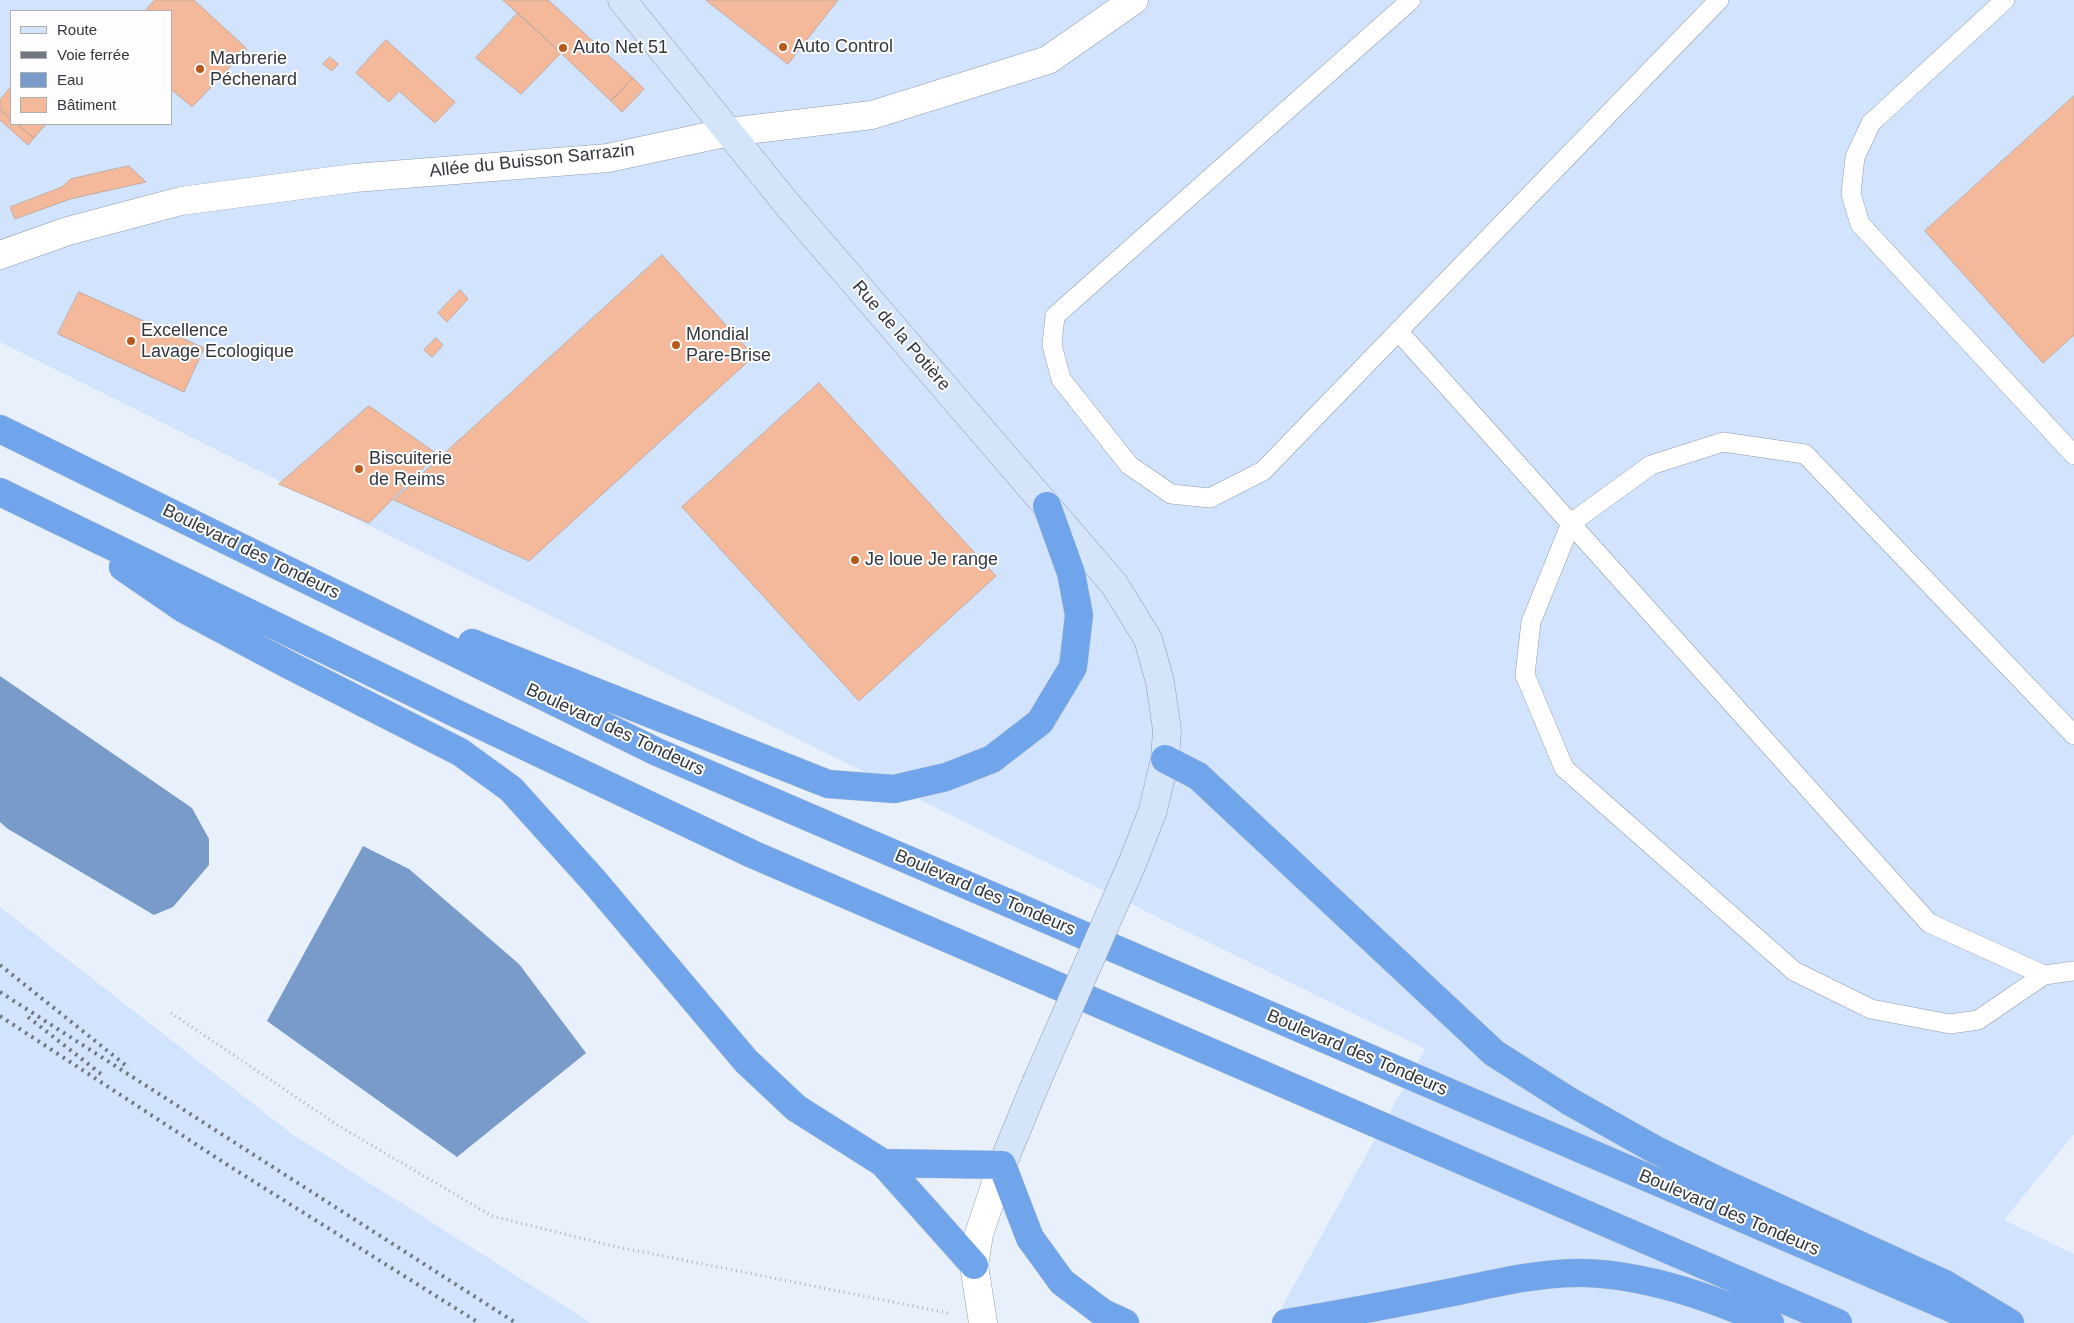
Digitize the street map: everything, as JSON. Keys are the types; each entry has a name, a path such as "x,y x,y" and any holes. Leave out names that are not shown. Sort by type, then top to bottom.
{"highway":[{"name":"Boulevard des Tondeurs","path":"0,429 657,752 1986,1323"},
{"path":"0,492 453,712 752,854 1838,1323"},
{"path":"281,567 828,784 894,789 946,778 992,759 1040,722 1073,667 1079,615 1071,573 1047,506"},
{"path":"51,517 184,609 460,752 511,789 594,881 746,1061 796,1108 883,1163 974,1265"},
{"path":"1166,759 1198,776 1494,1053 1569,1101 1654,1149 1719,1181 1945,1284 2010,1323"},
{"path":"883,1163 1002,1165 1030,1238 1062,1282 1103,1313 1125,1323"},
{"path":"1286,1323 1519,1279 1584,1273 1634,1279 1693,1293 1770,1323"}],"main road":[{"name":"Rue de la Potière","path":"622,0 794,212 1114,584 1148,640 1160,682 1167,730 1166,759 1153,810 1134,859 1002,1165"}],"street":[{"name":"Allée du Buisson Sarrazin","path":"0,255 68,231 181,201 354,178 608,158 729,132 872,115 1048,60 1134,0"},
{"path":"983,1322 974,1265 978,1234 1002,1165"}],"lane":[{"path":"1412,0 1055,316 1052,345 1060,378 1129,465 1171,494 1210,498 1263,471 1719,0"},
{"path":"2005,0 1871,123 1855,157 1851,194 1860,224 2074,455"},
{"path":"1398,331 1930,923 2044,975"},
{"path":"2074,735 1805,454 1723,442 1651,465 1571,523 1531,622 1525,675 1564,768 1794,970 1871,1009 1950,1024 1978,1020 2044,975 2074,971"}],"path":[{"path":"171,1013 339,1126 492,1216 613,1246 893,1301 983,1322"}],"shaded area":[{"path":"0,0 2074,0 2074,1134 2004,1220 2074,1254 2074,1323 1273,1323 1425,1049 0,342"},
{"path":"0,907 292,1134 591,1323 0,1323"}],"water":[{"path":"0,676 192,808 209,839 209,865 173,907 154,915 8,829 0,822"},
{"path":"363,846 409,869 519,964 586,1053 457,1157 267,1021"}],"building":[{"name":"Marbrerie Péchenard","path":"155,0 194,0 247,49 192,107 172,90 172,10 146,10"},
{"path":"503,0 548,0 633,78 611,101"},
{"name":"Auto Control","path":"706,0 838,0 788,64"},
{"path":"518,13 561,53 521,94 476,58"},
{"path":"386,40 455,102 435,123 399,91 389,102 356,73"},
{"path":"330,57 338,64 332,71 323,64"},
{"path":"633,78 644,89 622,112 611,101"},
{"path":"10,88 10,118 0,109 0,100"},
{"path":"2074,96 2074,335 2043,363 1925,231"},
{"path":"0,109 10,118 10,125 18,125 34,138 28,145 0,120"},
{"path":"18,125 45,125 34,138"},
{"path":"129,166 146,182 70,199 15,219 10,207 62,187 71,179"},
{"path":"662,255 754,356 529,561 394,500"},
{"path":"460,290 468,299 447,322 438,313"},
{"name":"Excellence Lavage Ecologique","path":"79,292 204,348 184,392 58,334"},
{"path":"436,338 443,345 432,357 424,350"},
{"path":"819,383 996,576 859,701 682,507"},
{"name":"Biscuiterie de Reims","path":"369,406 437,454 369,523 279,484"}],"railway":[{"path":"0,965 129,1068"},
{"path":"0,992 516,1323"},
{"path":"0,1016 226,1164 479,1323"},
{"path":"28,1017 101,1074"}],"place":[{"name":"Auto Control","path":"783,47"},
{"name":"Auto Net 51","path":"563,48"},
{"name":"Marbrerie Péchenard","path":"200,69"},
{"name":"Excellence Lavage Ecologique","path":"131,341"},
{"name":"Mondial Pare-Brise","path":"676,345"},
{"name":"Biscuiterie de Reims","path":"359,469"},
{"name":"Je loue Je range","path":"855,560"}]}
